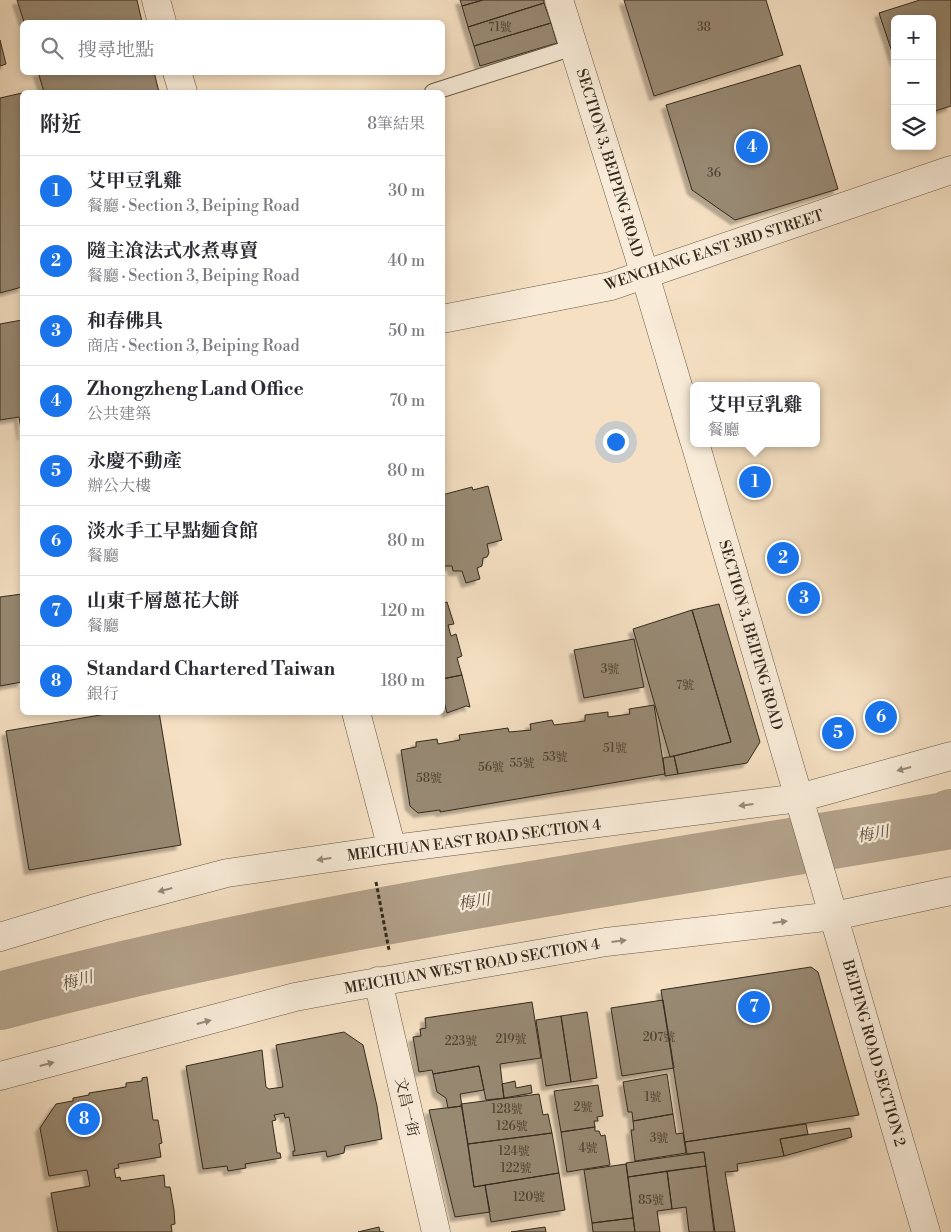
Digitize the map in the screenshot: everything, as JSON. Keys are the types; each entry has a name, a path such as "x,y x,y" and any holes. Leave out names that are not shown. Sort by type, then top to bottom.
{"street":[{"path":"156,0 161,20"},
{"name":"SECTION 3, BEIPING ROAD","path":"559,0 645,275 690,428"},
{"path":"178,75 182,90"},
{"name":"WENCHANG EAST 3RD STREET","path":"445,318 611,286 951,170"},
{"name":"SECTION 3, BEIPING ROAD","path":"695,447 821,873"},
{"path":"357,715 380,851"},
{"name":"MEICHUAN EAST ROAD SECTION 4","path":"0,937 99,907 227,873 380,851 799,798 951,756"},
{"name":"BEIPING ROAD SECTION 2","path":"821,873 926,1232"},
{"name":"MEICHUAN WEST ROAD SECTION 4","path":"0,1076 295,997 606,942 834,916 951,891"},
{"name":"文昌一街","path":"378,981 436,1232"}],"lane":[{"path":"439,90 574,47"}],"path":[{"path":"380,851 377,887 389,954"}],"building":[{"path":"17,0 137,0 142,20 23,20"},
{"path":"460,0 483,0 462,6"},
{"path":"483,0 544,0 544,3 468,27 462,6"},
{"path":"624,0 766,0 783,55 654,96"},
{"path":"920,0 951,0 951,106 936,111 936,15 891,15 891,49 879,13"},
{"path":"544,3 551,23 474,46 468,27"},
{"path":"551,23 557,43 480,66 474,46"},
{"path":"0,40 6,64 0,66"},
{"path":"800,65 838,189 735,220 692,190 666,105"},
{"path":"39,75 155,75 158,90 43,90"},
{"path":"20,93 20,288 0,293 0,98"},
{"path":"20,320 20,423 19,417 0,420 0,324"},
{"path":"488,486 502,540 487,544 489,553 487,557 483,558 482,566 477,568 480,579 466,583 462,571 453,571 452,566 445,566 445,494 472,487 473,490"},
{"path":"20,594 20,682 0,686 0,597"},
{"path":"445,602 447,602 454,624 448,625 451,636 456,634 462,656 457,658 462,675 445,678"},
{"path":"719,604 760,742 747,763 678,774 674,756 731,742 692,610"},
{"path":"692,610 731,742 670,757 633,629"},
{"path":"634,639 644,687 584,698 574,650"},
{"path":"462,675 470,707 466,706 447,713 445,705 445,678"},
{"path":"654,705 665,774 440,812 440,810 418,813 410,806 401,750 416,747 416,742 437,739 438,744 460,740 459,735 508,728 509,732 531,730 530,724 552,720 554,725 585,721 585,715 608,712 608,717 630,714 629,709"},
{"path":"100,715 159,715 181,845 29,870 6,731"},
{"path":"674,756 678,774 665,776 663,758"},
{"path":"811,967 818,972 859,1115 685,1142 661,990"},
{"path":"663,1000 674,1068 622,1076 611,1008"},
{"path":"532,1002 541,1058 500,1064 504,1098 486,1100 479,1066 433,1074 432,1070 419,1072 413,1037 421,1036 420,1029 426,1028 425,1018"},
{"path":"587,1012 597,1078 571,1082 561,1016"},
{"path":"561,1016 571,1082 546,1086 536,1020"},
{"path":"344,1032 363,1045 377,1106 382,1139 345,1146 344,1153 327,1157 326,1151 293,1156 293,1151 295,1151 289,1117 285,1118 284,1113 274,1115 276,1120 272,1121 277,1153 280,1153 281,1158 245,1164 246,1168 228,1171 227,1166 203,1169 186,1066 262,1050 266,1087 269,1089 283,1087 276,1045"},
{"path":"479,1066 484,1090 460,1094 462,1106 448,1108 446,1098 437,1092 433,1074"},
{"path":"667,1074 673,1114 633,1121 632,1112 628,1112 623,1082"},
{"path":"147,1077 153,1120 158,1120 162,1143 159,1144 161,1157 118,1164 119,1168 114,1169 116,1178 120,1177 121,1181 164,1175 165,1187 170,1187 174,1210 175,1224 171,1225 172,1232 58,1232 51,1193 90,1186 87,1170 49,1176 40,1128 56,1104 73,1101 73,1098 89,1095 89,1093 126,1087 126,1083 142,1081 142,1078"},
{"path":"515,1081 516,1088 531,1085 532,1093 504,1098 502,1084"},
{"path":"598,1085 603,1116 597,1117 598,1121 594,1121 595,1127 561,1132 554,1091"},
{"path":"539,1094 543,1115 548,1114 552,1133 468,1144 461,1104"},
{"path":"462,1106 474,1187 485,1185 490,1212 455,1217 429,1110"},
{"path":"673,1114 676,1134 683,1133 686,1153 635,1161 631,1130 634,1130 633,1121"},
{"path":"806,1124 808,1134 780,1139 784,1156 737,1164 738,1171 725,1172 735,1232 715,1232 704,1152 687,1154 685,1142"},
{"path":"595,1127 595,1131 599,1131 601,1136 605,1135 610,1165 567,1172 561,1132"},
{"path":"850,1128 852,1137 784,1156 780,1139"},
{"path":"552,1133 559,1173 474,1187 468,1144"},
{"path":"704,1152 706,1166 628,1177 626,1163"},
{"path":"626,1164 633,1218 592,1223 584,1170"},
{"path":"706,1166 714,1232 689,1232 686,1207 672,1209 667,1171"},
{"path":"667,1171 672,1209 657,1211 660,1232 635,1232 628,1177"},
{"path":"559,1173 565,1210 491,1222 485,1185"},
{"path":"633,1218 635,1232 593,1232 592,1223"},
{"path":"379,1227 380,1232 358,1232"},
{"path":"545,1227 546,1232 511,1232"}],"waterway":[{"name":"梅川","path":"0,1001 117,972 352,922 470,900 945,821 951,818"}],"place":[{"name":"Zhongzheng Land Office","path":"752,147"},
{"name":"艾甲豆乳雞","path":"755,482"},
{"name":"隨主飡法式水煮專賣","path":"783,558"},
{"name":"和春佛具","path":"804,598"},
{"name":"淡水手工早點麵食館","path":"881,717"},
{"name":"永慶不動產","path":"838,733"},
{"name":"山東千層蔥花大餅","path":"754,1007"},
{"name":"Standard Chartered Taiwan","path":"84,1119"}]}
